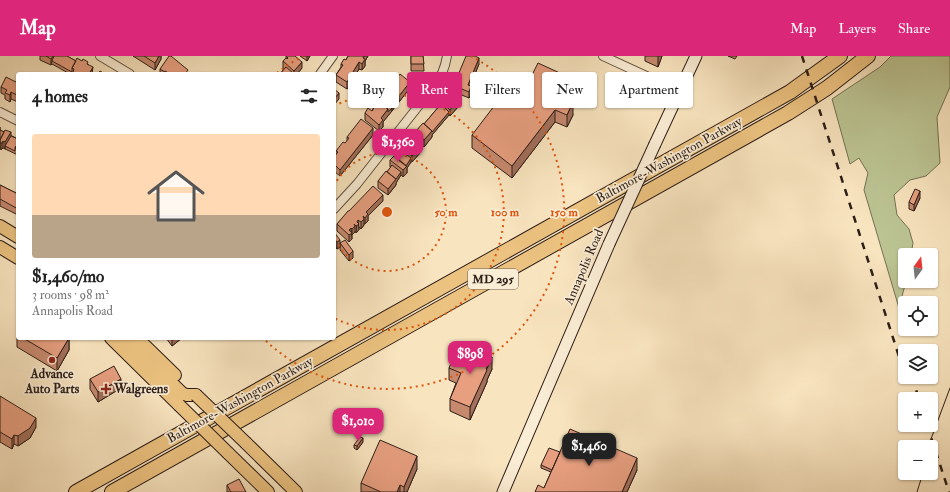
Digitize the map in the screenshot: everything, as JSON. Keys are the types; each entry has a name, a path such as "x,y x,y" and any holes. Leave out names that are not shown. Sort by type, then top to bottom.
{"highway":[{"name":"Baltimore-Washington Parkway","path":"76,492 790,92 840,56"},
{"name":"Baltimore-Washington Parkway","path":"112,492 781,117 827,88 868,56"}],"main road":[{"name":"Annapolis Road","path":"688,72 696,56"},
{"name":"Annapolis Road","path":"503,492 609,244 671,108"},
{"path":"0,226 16,235"},
{"path":"0,247 16,257"},
{"path":"113,340 268,492"},
{"path":"127,340 182,394 196,395"},
{"path":"139,340 296,492"}],"street":[{"path":"100,56 127,72"},
{"path":"321,72 333,56"},
{"path":"336,207 357,184 435,86 442,76 446,66 447,56"},
{"path":"603,56 638,72"},
{"path":"0,112 16,120"}],"green space":[{"path":"891,56 950,56 950,87 937,117 940,163 926,176 910,180 894,195 897,215 909,229 913,243 912,248 898,248 898,288 904,288 902,296 898,296 898,305 864,190 868,173 859,158 850,164 832,99 880,67"}],"building":[{"path":"46,56 53,56 51,59"},
{"path":"54,56 67,56 76,61 72,68 72,72 52,61"},
{"path":"144,56 159,56 155,63"},
{"path":"169,56 171,56 188,70 186,72 165,72 160,69"},
{"path":"286,56 295,56 302,62 294,71 283,61 288,58"},
{"path":"348,56 364,56 363,58 365,59 362,64 359,62 353,72 348,72 347,82 336,75 343,65 341,64 344,59 346,60"},
{"path":"411,56 423,56 424,64 411,64"},
{"path":"466,56 475,56 479,58 473,72 470,72 470,80 468,85 470,86 469,92 462,89 462,72 459,72"},
{"path":"77,58 82,61 83,59 88,62 87,64 93,67 90,72 73,72 74,69 72,68"},
{"path":"538,63 558,72 542,72 542,108 570,108 567,115 555,110 512,166 472,135 493,108 534,108 534,72"},
{"path":"286,67 292,72 282,72"},
{"path":"400,74 407,80 407,86 399,96"},
{"path":"6,77 16,82 16,94 11,92 10,95 5,93 7,90 1,87"},
{"path":"368,108 372,111 374,108 388,109 381,118 383,120 379,125 365,113"},
{"path":"438,108 445,108 449,112 432,132 424,124"},
{"path":"361,119 373,128 340,170 336,166 336,154 338,152 336,151 343,142 345,143 349,138 347,137"},
{"path":"423,123 432,131 424,140 415,132"},
{"path":"0,130 4,132 0,140"},
{"path":"5,130 11,132 5,142 3,141 1,144 0,140"},
{"path":"11,136 16,138 15,151 5,146"},
{"path":"410,139 420,146 412,156 402,148"},
{"path":"402,151 411,158 406,166 397,159"},
{"path":"394,156 407,166 403,170 390,160"},
{"path":"392,165 401,172 396,179 387,172"},
{"path":"386,171 396,179 388,189 378,181"},
{"path":"0,185 16,193 16,208 0,199"},
{"path":"373,186 383,195 366,212 368,214 365,218 363,216 364,219 361,222 358,220 357,222 359,224 356,226 354,224 355,226 349,230 352,233 349,235 337,224"},
{"path":"915,189 920,191 914,205 909,202"},
{"path":"336,235 340,240 337,242 336,241"},
{"path":"345,240 353,251 349,255 340,243"},
{"path":"26,340 68,340 57,358"},
{"path":"479,347 487,350 486,354 492,357 470,407 450,399 461,373 449,368 454,356 462,359 466,355 468,356 471,348 477,351"},
{"path":"114,366 121,379 98,392 90,379"},
{"path":"0,396 36,418 30,428 18,436 14,435 12,439 0,432"},
{"path":"570,429 637,458 622,492 535,492 538,485 544,488"},
{"path":"360,437 363,438 357,446 354,445"},
{"path":"380,440 417,456 404,487 400,485 397,492 381,492 361,483"},
{"path":"549,448 560,452 552,470 541,465"},
{"path":"239,479 246,492 231,492 227,485"}],"tram line":[{"path":"931,440 950,388"},
{"path":"917,492 921,480"}],"railway":[{"path":"802,56 898,353"},
{"path":"914,384 917,392"},
{"path":"929,432 949,492"}],"place":[{"name":"Advance Auto Parts","path":"52,360"},
{"name":"Walgreens","path":"106,389"}]}
